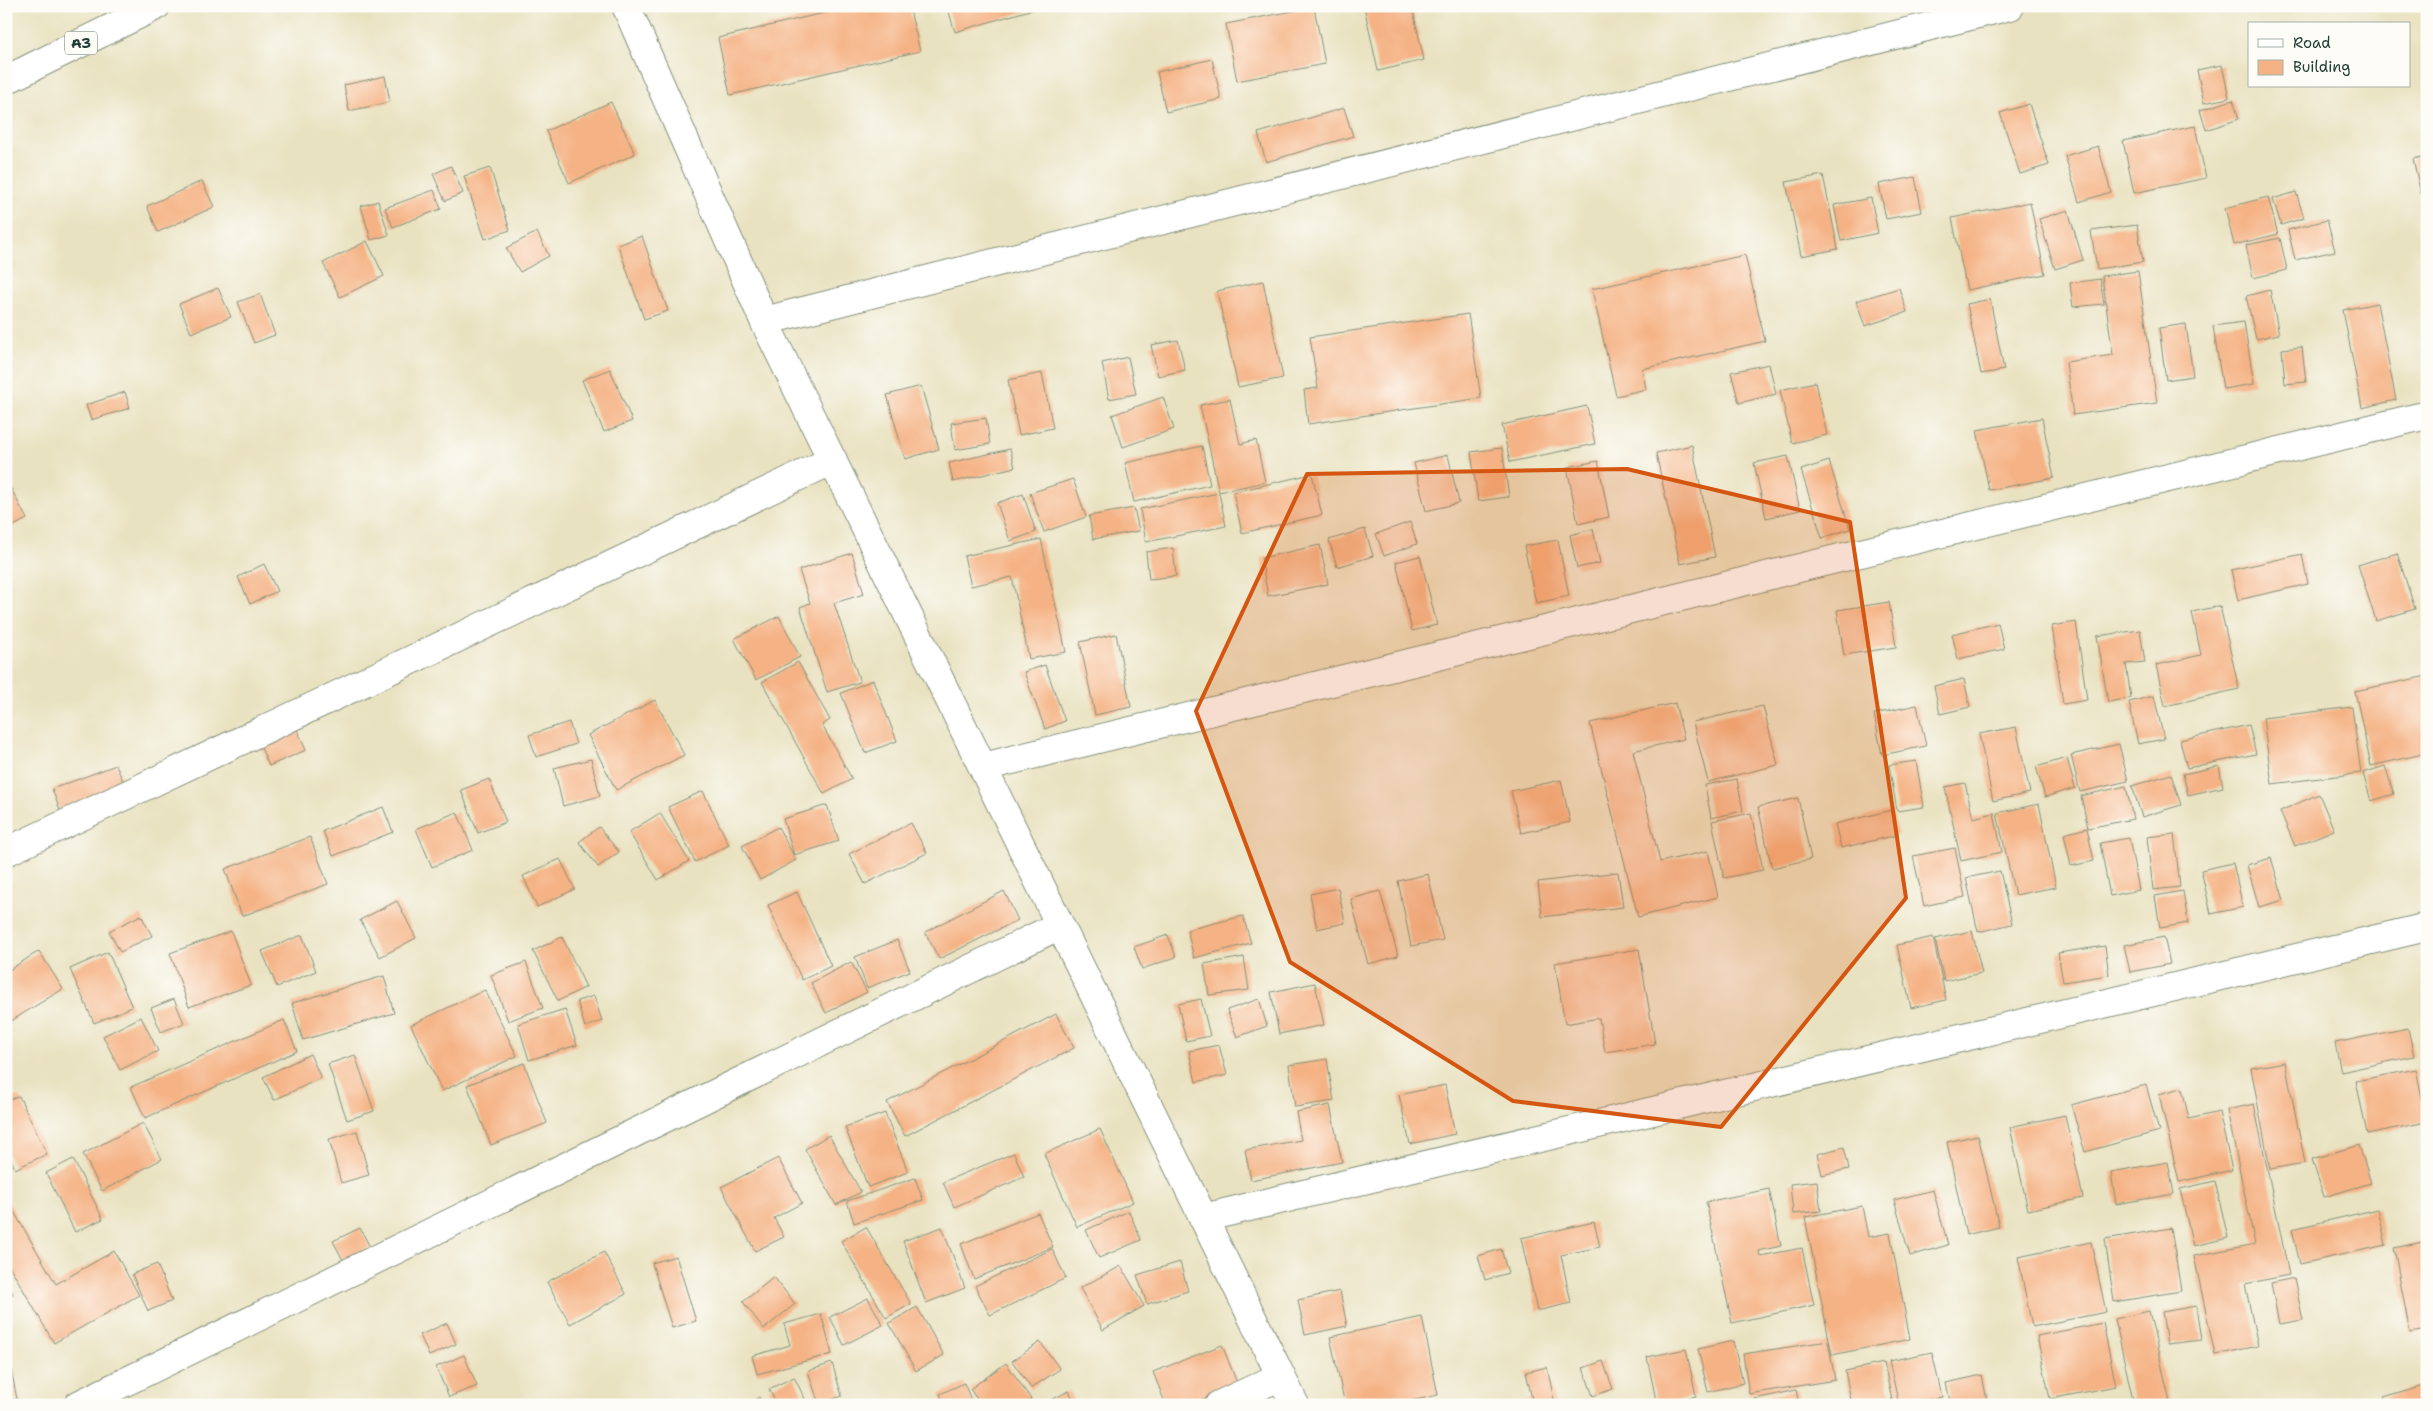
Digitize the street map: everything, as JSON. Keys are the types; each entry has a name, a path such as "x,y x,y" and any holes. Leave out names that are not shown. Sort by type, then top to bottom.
{"main road":[{"name":"A3","path":"6,80 156,6"},
{"path":"626,6 764,321 1295,1405"},
{"path":"764,321 2010,6"},
{"path":"983,767 2427,415"},
{"path":"6,852 833,460"},
{"path":"78,1405 1060,925"},
{"path":"1204,1218 2427,927"},
{"path":"1219,1405 1281,1376"}],"highlighted area":[{"path":"1627,469 1850,522 1906,898 1721,1127 1513,1101 1290,962 1196,711 1307,474"}],"building":[{"path":"853,6 909,6 920,51 730,95 718,38"},
{"path":"947,6 1040,6 1040,7 955,32"},
{"path":"1364,6 1412,6 1424,60 1378,71"},
{"path":"1314,7 1325,64 1237,81 1226,24"},
{"path":"1212,59 1221,99 1166,112 1157,72"},
{"path":"2222,65 2229,98 2204,103 2197,70"},
{"path":"385,76 390,102 349,111 344,85"},
{"path":"2233,100 2239,119 2206,130 2200,110"},
{"path":"611,102 635,154 569,183 546,131"},
{"path":"2029,104 2049,165 2020,174 2000,113"},
{"path":"1344,108 1353,136 1266,162 1258,133"},
{"path":"2195,126 2206,178 2134,193 2123,141"},
{"path":"2098,146 2111,192 2079,202 2065,156"},
{"path":"2427,156 2427,192 2421,194 2413,159"},
{"path":"451,166 463,193 445,201 433,174"},
{"path":"490,168 510,230 485,239 464,176"},
{"path":"1823,175 1838,249 1801,256 1786,182"},
{"path":"1915,177 1922,212 1886,219 1879,184"},
{"path":"202,181 214,207 158,232 147,206"},
{"path":"434,190 441,209 393,227 385,208"},
{"path":"2296,192 2304,218 2281,225 2273,199"},
{"path":"2268,197 2278,234 2234,245 2225,208"},
{"path":"1871,198 1878,233 1841,241 1834,205"},
{"path":"378,201 389,235 371,240 361,206"},
{"path":"2030,202 2045,274 1967,290 1952,218"},
{"path":"2427,204 2427,230 2425,230 2422,205"},
{"path":"2068,210 2083,260 2055,269 2039,219"},
{"path":"2327,220 2335,251 2295,260 2288,230"},
{"path":"2137,225 2143,262 2097,269 2091,231"},
{"path":"537,232 549,256 520,272 506,248"},
{"path":"642,236 668,311 644,319 618,245"},
{"path":"2280,238 2287,270 2253,278 2246,245"},
{"path":"367,241 384,276 340,297 323,263"},
{"path":"1745,255 1765,341 1642,369 1646,389 1616,396 1592,289"},
{"path":"2138,271 2157,403 2073,415 2066,362 2113,355 2102,276"},
{"path":"2100,279 2104,304 2073,307 2070,283"},
{"path":"1263,281 1283,378 1238,387 1217,291"},
{"path":"218,288 231,317 191,333 179,304"},
{"path":"1899,288 1907,312 1865,326 1856,301"},
{"path":"2270,290 2279,334 2256,339 2246,296"},
{"path":"260,294 275,335 254,343 238,302"},
{"path":"1990,299 2004,370 1981,374 1967,304"},
{"path":"2377,303 2396,400 2362,408 2343,310"},
{"path":"1468,314 1481,398 1308,424 1304,390 1318,388 1310,337"},
{"path":"2244,322 2254,384 2223,389 2213,326"},
{"path":"2186,324 2193,376 2166,380 2159,328"},
{"path":"1178,340 1185,370 1158,376 1151,345"},
{"path":"2302,347 2306,382 2285,384 2282,349"},
{"path":"1128,357 1136,394 1109,399 1102,363"},
{"path":"1769,364 1776,394 1739,403 1731,372"},
{"path":"610,369 632,421 604,432 582,380"},
{"path":"1042,373 1053,428 1019,435 1008,380"},
{"path":"1815,382 1827,435 1792,443 1780,390"},
{"path":"921,386 939,449 905,459 887,395"},
{"path":"125,392 130,408 91,420 86,405"},
{"path":"1163,397 1174,429 1123,447 1112,415"},
{"path":"1230,399 1240,444 1256,440 1265,482 1219,492 1200,405"},
{"path":"1587,406 1595,444 1510,462 1502,425"},
{"path":"986,418 990,444 955,450 951,423"},
{"path":"2042,418 2054,478 1989,490 1977,430"},
{"path":"1692,445 1715,557 1680,564 1656,453"},
{"path":"1202,446 1210,485 1134,502 1125,463"},
{"path":"1502,448 1509,497 1478,501 1471,452"},
{"path":"1010,449 1015,467 953,482 949,463"},
{"path":"1448,455 1459,503 1426,511 1414,463"},
{"path":"1788,456 1800,510 1766,518 1754,463"},
{"path":"1598,461 1609,517 1578,524 1567,467"},
{"path":"1829,461 1850,529 1822,538 1801,470"},
{"path":"1312,474 1322,515 1242,533 1233,492"},
{"path":"6,479 27,519 6,530"},
{"path":"1073,479 1086,517 1044,532 1030,493"},
{"path":"1219,493 1226,526 1146,542 1140,509"},
{"path":"1023,494 1036,532 1010,541 997,503"},
{"path":"1134,508 1139,531 1093,539 1089,516"},
{"path":"1410,522 1417,544 1384,556 1376,534"},
{"path":"1365,529 1373,556 1337,567 1329,540"},
{"path":"1593,529 1600,563 1577,568 1570,535"},
{"path":"1041,539 1066,652 1029,659 1012,577 971,586 964,556"},
{"path":"1558,540 1569,596 1536,603 1524,546"},
{"path":"1320,545 1328,584 1268,596 1261,558"},
{"path":"1173,548 1176,576 1149,579 1146,552"},
{"path":"852,553 864,594 834,603 860,682 827,692 800,607 810,603 799,570"},
{"path":"2397,553 2415,609 2376,621 2358,565"},
{"path":"2302,554 2308,584 2238,600 2231,570"},
{"path":"1420,556 1437,625 1412,631 1396,562"},
{"path":"264,564 277,591 250,604 238,577"},
{"path":"1889,602 1896,647 1844,655 1837,610"},
{"path":"2220,606 2239,689 2165,706 2156,665 2201,655 2192,612"},
{"path":"779,616 800,657 756,680 734,639"},
{"path":"2076,622 2087,700 2063,704 2052,626"},
{"path":"1998,623 2004,649 1958,659 1952,634"},
{"path":"2140,630 2145,662 2126,664 2131,698 2108,702 2097,636"},
{"path":"1116,634 1131,707 1095,715 1080,642"},
{"path":"798,662 830,720 822,725 852,779 824,794 762,682"},
{"path":"1045,665 1065,721 1045,729 1024,672"},
{"path":"2427,676 2427,753 2371,766 2355,691"},
{"path":"1964,679 1970,707 1940,714 1934,686"},
{"path":"873,680 897,741 865,753 841,693"},
{"path":"2154,696 2164,739 2138,744 2129,702"},
{"path":"655,700 684,755 616,790 588,735"},
{"path":"1675,703 1684,739 1633,751 1660,862 1708,851 1718,897 1638,917 1590,723"},
{"path":"1917,705 1926,746 1882,755 1874,714"},
{"path":"1763,706 1778,765 1708,782 1693,722"},
{"path":"2352,707 2361,773 2272,784 2263,718"},
{"path":"569,722 576,744 536,757 529,735"},
{"path":"295,725 306,750 269,766 258,741"},
{"path":"2249,725 2256,754 2187,768 2180,740"},
{"path":"2016,727 2030,793 1993,801 1979,734"},
{"path":"2119,744 2128,781 2080,792 2071,755"},
{"path":"2067,758 2075,788 2045,797 2036,767"},
{"path":"591,759 600,796 563,806 554,768"},
{"path":"1916,761 1924,807 1897,811 1889,765"},
{"path":"116,765 131,800 66,826 52,789"},
{"path":"2219,766 2223,787 2188,795 2183,774"},
{"path":"2385,766 2394,794 2371,801 2363,773"},
{"path":"2171,774 2181,805 2142,817 2132,786"},
{"path":"489,779 506,822 478,833 461,790"},
{"path":"1737,779 1743,811 1711,818 1705,785"},
{"path":"1561,780 1570,822 1521,833 1511,791"},
{"path":"1965,783 1973,818 1994,813 2002,852 1961,861 1945,787"},
{"path":"2126,786 2133,819 2088,828 2081,796"},
{"path":"703,791 729,845 695,862 668,807"},
{"path":"2319,794 2334,830 2295,846 2280,811"},
{"path":"1798,798 1811,859 1772,868 1758,807"},
{"path":"2039,804 2056,887 2015,895 1997,813"},
{"path":"827,805 839,841 794,855 783,819"},
{"path":"383,807 393,832 333,856 323,831"},
{"path":"1892,810 1898,835 1841,848 1835,824"},
{"path":"457,812 473,850 432,867 416,829"},
{"path":"660,813 689,861 658,880 629,832"},
{"path":"1751,813 1763,870 1724,878 1712,821"},
{"path":"911,823 927,853 865,884 849,854"},
{"path":"599,827 619,852 598,867 579,842"},
{"path":"778,827 796,860 760,880 742,846"},
{"path":"2087,828 2094,861 2071,866 2064,834"},
{"path":"2174,834 2180,887 2153,890 2147,837"},
{"path":"310,837 328,884 242,916 225,869"},
{"path":"2129,838 2139,890 2110,896 2100,843"},
{"path":"1955,848 1965,897 1924,906 1913,856"},
{"path":"2271,858 2284,900 2259,907 2247,865"},
{"path":"560,859 575,889 537,907 523,876"},
{"path":"2233,863 2243,907 2211,914 2201,870"},
{"path":"2000,871 2012,924 1978,932 1966,878"},
{"path":"1618,872 1623,907 1542,917 1538,882"},
{"path":"1428,874 1443,940 1411,946 1398,881"},
{"path":"1338,888 1345,923 1317,929 1310,894"},
{"path":"1004,891 1018,920 939,959 925,932"},
{"path":"1380,891 1398,956 1368,964 1351,899"},
{"path":"2183,891 2188,923 2160,928 2155,896"},
{"path":"797,892 831,966 802,980 768,905"},
{"path":"397,901 416,938 380,957 360,920"},
{"path":"141,915 152,936 120,952 109,931"},
{"path":"1243,916 1251,943 1194,958 1187,930"},
{"path":"231,931 251,985 189,1007 170,953"},
{"path":"1972,931 1982,973 1944,981 1935,939"},
{"path":"302,935 316,971 277,987 262,951"},
{"path":"1168,935 1176,957 1142,969 1134,947"},
{"path":"562,937 586,987 558,1001 533,951"},
{"path":"1933,937 1946,1000 1911,1008 1897,945"},
{"path":"2164,937 2170,964 2130,972 2124,945"},
{"path":"897,940 910,971 867,988 855,957"},
{"path":"2105,946 2109,975 2063,982 2058,953"},
{"path":"1639,949 1655,1044 1605,1052 1599,1018 1565,1024 1555,963"},
{"path":"39,951 63,989 6,1024 6,972"},
{"path":"108,952 132,1007 94,1023 70,969"},
{"path":"1244,957 1249,990 1209,995 1204,964"},
{"path":"526,962 543,1008 508,1021 491,975"},
{"path":"851,962 867,992 826,1013 811,983"},
{"path":"384,976 394,1013 303,1040 292,1003"},
{"path":"1315,983 1324,1025 1279,1034 1271,992"},
{"path":"485,990 517,1056 442,1091 411,1025"},
{"path":"594,996 602,1021 585,1027 577,1001"},
{"path":"174,999 184,1023 161,1032 151,1008"},
{"path":"1201,999 1210,1036 1186,1041 1178,1004"},
{"path":"1259,999 1267,1026 1237,1037 1227,1010"},
{"path":"565,1009 577,1045 529,1060 518,1024"},
{"path":"1056,1014 1074,1048 905,1136 887,1102"},
{"path":"141,1017 158,1051 120,1070 103,1036"},
{"path":"284,1020 297,1051 145,1118 131,1087"},
{"path":"2408,1028 2414,1056 2341,1072 2335,1043"},
{"path":"1219,1045 1227,1075 1196,1082 1189,1051"},
{"path":"310,1054 321,1078 274,1100 263,1077"},
{"path":"355,1055 374,1111 347,1120 328,1064"},
{"path":"1327,1059 1334,1101 1295,1107 1289,1065"},
{"path":"2285,1062 2305,1163 2270,1169 2251,1068"},
{"path":"524,1063 547,1123 491,1145 467,1085"},
{"path":"2416,1069 2427,1122 2367,1134 2356,1081"},
{"path":"1445,1085 1455,1134 1410,1144 1399,1095"},
{"path":"2146,1085 2159,1131 2085,1152 2071,1105"},
{"path":"2182,1088 2189,1119 2219,1112 2232,1170 2179,1182 2159,1094"},
{"path":"19,1096 47,1154 15,1169 6,1149 6,1102"},
{"path":"2254,1104 2289,1275 2245,1284 2258,1346 2215,1355 2194,1256 2255,1244 2227,1110"},
{"path":"1330,1105 1342,1162 1251,1180 1245,1150 1301,1140 1296,1112"},
{"path":"885,1113 908,1172 868,1187 845,1127"},
{"path":"2065,1115 2083,1198 2028,1210 2010,1127"},
{"path":"143,1123 162,1159 102,1191 83,1154"},
{"path":"1100,1129 1133,1202 1077,1227 1044,1154"},
{"path":"357,1131 369,1175 341,1183 329,1139"},
{"path":"829,1135 861,1192 836,1205 805,1149"},
{"path":"1978,1135 1999,1227 1966,1235 1947,1142"},
{"path":"2359,1145 2371,1183 2324,1197 2312,1159"},
{"path":"1844,1147 1849,1169 1822,1175 1817,1154"},
{"path":"1014,1153 1024,1177 954,1207 943,1182"},
{"path":"778,1158 802,1203 774,1218 784,1237 755,1251 721,1187"},
{"path":"73,1159 103,1219 75,1232 46,1173"},
{"path":"2168,1162 2174,1194 2116,1204 2111,1172"},
{"path":"915,1178 923,1200 854,1223 847,1201"},
{"path":"1817,1181 1821,1211 1793,1214 1790,1184"},
{"path":"2215,1181 2228,1238 2193,1246 2180,1189"},
{"path":"1769,1189 1781,1246 1759,1251 1760,1256 1802,1248 1814,1305 1732,1323 1706,1202"},
{"path":"1933,1190 1948,1245 1910,1256 1894,1200"},
{"path":"6,1198 56,1284 114,1251 139,1295 54,1343 6,1260"},
{"path":"1862,1206 1868,1237 1890,1233 1910,1339 1832,1355 1805,1217"},
{"path":"2378,1209 2386,1245 2300,1264 2292,1229"},
{"path":"1129,1211 1141,1240 1099,1258 1086,1230"},
{"path":"1038,1213 1053,1247 974,1279 961,1244"},
{"path":"1594,1222 1600,1247 1561,1255 1571,1303 1537,1311 1521,1238"},
{"path":"866,1227 911,1304 886,1318 841,1241"},
{"path":"942,1227 965,1288 926,1303 903,1241"},
{"path":"360,1228 370,1247 343,1260 333,1241"},
{"path":"2171,1228 2181,1291 2114,1302 2105,1239"},
{"path":"2427,1241 2427,1330 2410,1333 2394,1248"},
{"path":"2091,1242 2106,1312 2032,1327 2018,1257"},
{"path":"1052,1249 1066,1278 990,1315 975,1286"},
{"path":"1501,1249 1508,1273 1485,1280 1478,1256"},
{"path":"604,1252 626,1294 570,1324 547,1282"},
{"path":"676,1256 696,1321 672,1328 652,1263"},
{"path":"1180,1262 1188,1291 1147,1304 1137,1275"},
{"path":"157,1264 172,1301 148,1311 132,1274"},
{"path":"1121,1266 1144,1306 1103,1330 1080,1288"},
{"path":"6,1277 13,1294 6,1297"},
{"path":"774,1277 795,1304 764,1329 743,1302"},
{"path":"2294,1278 2303,1320 2279,1324 2271,1283"},
{"path":"1340,1291 1347,1326 1305,1335 1298,1300"},
{"path":"868,1298 883,1325 844,1345 830,1317"},
{"path":"2196,1306 2201,1340 2167,1344 2162,1312"},
{"path":"917,1307 944,1355 916,1371 889,1323"},
{"path":"2149,1311 2170,1402 2156,1405 2134,1405 2115,1319"},
{"path":"821,1314 832,1354 757,1374 752,1356 790,1345 784,1324"},
{"path":"1422,1317 1438,1395 1393,1405 1345,1405 1330,1337"},
{"path":"447,1323 456,1344 429,1356 420,1335"},
{"path":"2103,1323 2116,1386 2050,1399 2037,1336"},
{"path":"1733,1341 1743,1383 1708,1392 1698,1349"},
{"path":"1828,1341 1835,1380 1749,1394 1743,1354"},
{"path":"1040,1342 1060,1369 1031,1388 1012,1361"},
{"path":"1222,1345 1238,1385 1188,1405 1166,1405 1153,1372"},
{"path":"1686,1349 1696,1396 1657,1405 1647,1357"},
{"path":"1932,1352 1942,1397 1899,1405 1889,1361"},
{"path":"464,1355 477,1386 449,1397 436,1367"},
{"path":"1603,1361 1613,1389 1593,1396 1583,1368"},
{"path":"832,1363 842,1396 819,1404 808,1371"},
{"path":"1006,1363 1031,1399 1024,1405 981,1405 970,1389"},
{"path":"1884,1363 1893,1405 1852,1405 1845,1371"},
{"path":"1547,1367 1555,1405 1508,1405 1532,1399 1526,1372"},
{"path":"11,1369 17,1399 6,1401 6,1370"},
{"path":"1982,1375 1988,1405 1951,1405 1946,1383"},
{"path":"794,1377 808,1405 777,1405 769,1389"},
{"path":"964,1383 973,1405 945,1405 940,1394"},
{"path":"2423,1386 2427,1405 2385,1405 2383,1398"},
{"path":"1796,1390 1799,1405 1757,1405 1755,1399"},
{"path":"1069,1391 1076,1405 1040,1405"},
{"path":"759,1397 763,1405 746,1405"}]}
